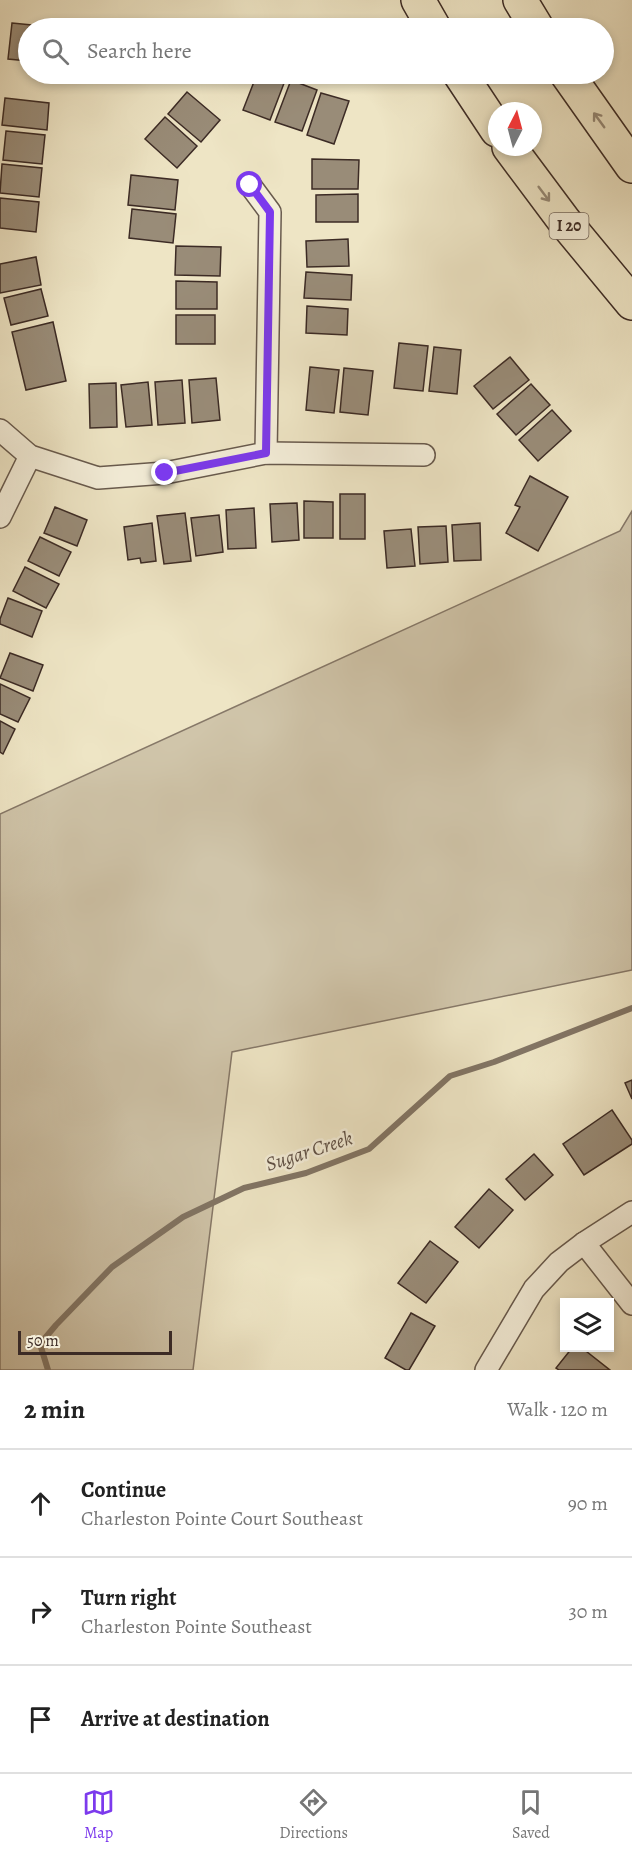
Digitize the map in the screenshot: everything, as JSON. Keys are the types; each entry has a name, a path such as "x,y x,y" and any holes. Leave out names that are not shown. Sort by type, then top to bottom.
{"highway":[{"path":"418,0 428,18"},
{"path":"520,0 531,18"},
{"path":"467,84 488,116"},
{"path":"574,84 632,166"},
{"name":"I 20","path":"516,156 565,222 632,303"}],"street":[{"path":"250,185 270,212 266,453"},
{"path":"0,430 30,456 98,478 165,473 266,453 424,454"},
{"path":"0,517 30,456"},
{"path":"486,1370 534,1289 560,1262 584,1243 632,1212"},
{"path":"584,1243 632,1304"}],"shaded area":[{"path":"632,511 632,970 232,1052 193,1370 0,1370 0,814 620,531"}],"building":[{"path":"12,23 18,24 18,60 8,59"},
{"path":"253,84 284,84 270,120 243,110"},
{"path":"289,84 301,84 317,90 302,131 275,122"},
{"path":"187,92 220,120 201,142 168,114"},
{"path":"321,93 349,101 334,144 307,135"},
{"path":"5,98 49,103 47,130 2,125"},
{"path":"165,117 197,146 177,168 145,139"},
{"path":"6,131 45,135 42,164 3,160"},
{"path":"312,159 359,160 358,189 312,189"},
{"path":"2,164 42,168 39,197 0,193"},
{"path":"131,175 178,180 175,210 128,205"},
{"path":"358,194 358,222 316,222 316,195"},
{"path":"0,198 39,202 36,232 0,228"},
{"path":"132,209 176,214 173,243 129,238"},
{"path":"348,239 349,266 307,267 306,241"},
{"path":"176,246 221,247 220,276 175,275"},
{"path":"36,257 41,285 0,293 0,264"},
{"path":"306,272 352,275 351,300 304,298"},
{"path":"176,281 217,282 217,309 176,309"},
{"path":"41,289 48,316 11,325 4,298"},
{"path":"307,306 348,309 347,335 306,333"},
{"path":"176,315 215,315 215,344 176,344"},
{"path":"53,322 66,381 26,390 12,332"},
{"path":"399,343 428,346 423,391 394,388"},
{"path":"434,347 461,350 457,394 429,391"},
{"path":"510,357 529,380 493,409 474,386"},
{"path":"310,367 339,370 334,413 306,410"},
{"path":"344,368 373,371 368,415 340,412"},
{"path":"216,378 220,420 192,423 189,380"},
{"path":"182,380 185,423 158,425 155,382"},
{"path":"148,382 152,425 126,427 121,385"},
{"path":"116,383 117,427 90,428 89,384"},
{"path":"531,384 550,405 516,435 497,414"},
{"path":"552,410 571,431 538,461 519,440"},
{"path":"530,476 568,497 538,551 506,533 520,507 515,505"},
{"path":"340,494 365,494 365,539 340,539"},
{"path":"304,501 333,502 333,538 304,538"},
{"path":"297,503 299,540 272,542 270,504"},
{"path":"55,507 87,520 77,546 44,533"},
{"path":"254,508 256,548 228,549 226,510"},
{"path":"185,513 191,561 164,564 157,516"},
{"path":"219,515 223,552 196,556 191,518"},
{"path":"152,523 156,561 141,563 140,558 128,560 124,527"},
{"path":"480,523 481,560 454,561 452,525"},
{"path":"446,526 448,562 420,564 418,527"},
{"path":"411,529 415,566 387,568 384,531"},
{"path":"40,537 71,552 59,576 28,561"},
{"path":"25,567 59,584 46,608 13,591"},
{"path":"8,598 42,611 32,637 0,624"},
{"path":"10,653 43,665 33,691 0,678"},
{"path":"0,684 30,698 18,722 0,714"},
{"path":"0,721 15,729 3,754 0,752"},
{"path":"632,1080 632,1099 625,1083"},
{"path":"612,1110 632,1140 632,1144 584,1175 563,1144"},
{"path":"534,1154 553,1175 525,1200 506,1179"},
{"path":"489,1189 513,1210 479,1248 455,1227"},
{"path":"430,1241 458,1262 426,1303 398,1283"},
{"path":"411,1313 435,1326 409,1370 406,1370 385,1358"},
{"path":"569,1352 587,1352 610,1370 559,1370 556,1368"}],"waterway":[{"name":"Sugar Creek","path":"48,1370 40,1344 56,1325 112,1267 183,1217 244,1188 306,1173 369,1149 450,1076 494,1062 632,1008"}],"route":[{"path":"165,473 266,453 270,212 250,185"}]}
